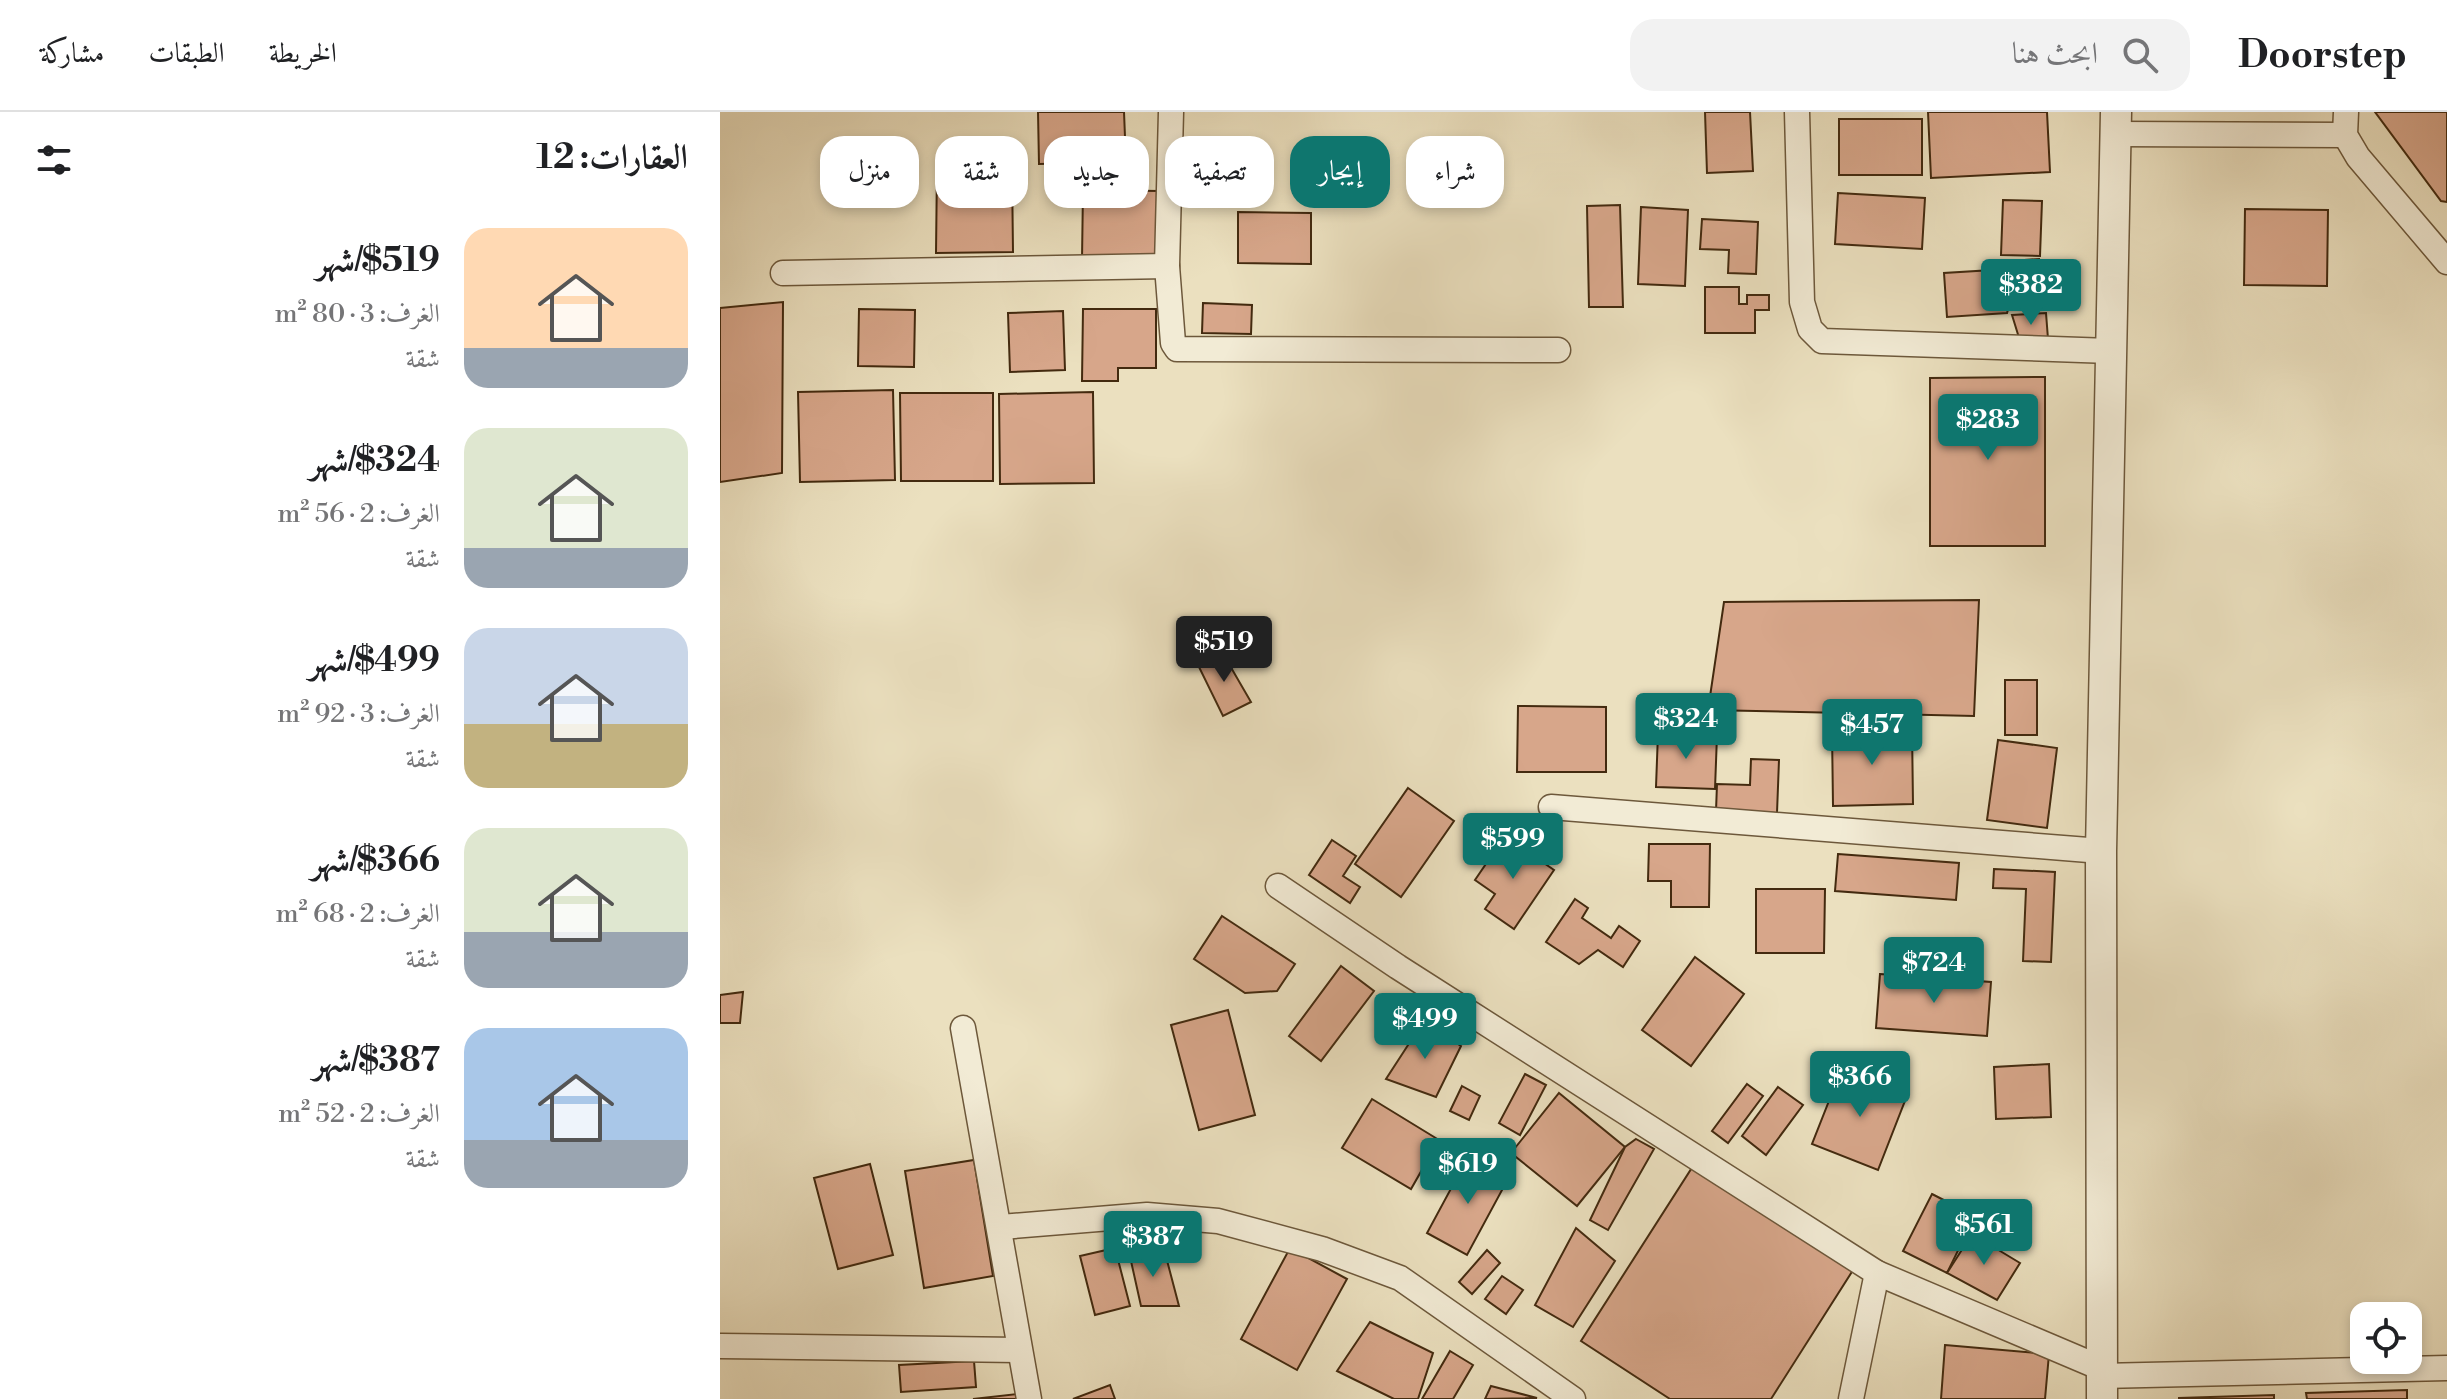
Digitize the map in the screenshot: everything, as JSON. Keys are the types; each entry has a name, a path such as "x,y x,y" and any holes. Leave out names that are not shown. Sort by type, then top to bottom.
{"street":[{"path":"1171,112 1167,266 1173,343 1184,352 1558,350"},
{"path":"1797,112 1802,302 1810,329 1822,341 2110,351"},
{"path":"2101,1381 2101,851 2116,123 2345,123 2358,157 2447,262"},
{"path":"783,273 1167,266"},
{"path":"1551,807 2101,851"},
{"path":"1278,886 1398,967 1877,1273 2101,1381 2447,1368"},
{"path":"963,1028 1001,1227 1029,1399"},
{"path":"1001,1227 1147,1215 1218,1221 1322,1249 1400,1278 1573,1399"},
{"path":"1851,1399 1877,1273"},
{"path":"720,1346 1019,1350"}],"building":[{"path":"1038,112 1124,112 1125,136 1044,136 1044,164 1039,164"},
{"path":"1705,112 1750,112 1753,171 1707,173"},
{"path":"1928,112 2047,112 2050,172 1931,178"},
{"path":"2375,112 2447,112 2447,202 2441,201"},
{"path":"1839,119 1922,119 1922,175 1839,175"},
{"path":"1149,191 1160,191 1160,261 1082,260 1083,208 1149,208"},
{"path":"1838,193 1925,198 1922,249 1835,244"},
{"path":"2003,200 2042,201 2040,256 2001,255"},
{"path":"1620,205 1623,307 1589,307 1587,206"},
{"path":"1641,207 1688,210 1685,286 1638,284"},
{"path":"937,208 1012,208 1013,252 936,253"},
{"path":"2245,209 2328,210 2327,286 2244,285"},
{"path":"1238,212 1311,213 1311,264 1238,263"},
{"path":"1702,219 1758,222 1756,274 1728,273 1729,250 1700,249"},
{"path":"2039,259 2041,301 2010,303 2007,313 1947,317 1944,273 2025,268 2025,260"},
{"path":"1705,287 1739,287 1739,304 1747,304 1747,295 1769,295 1769,310 1755,310 1755,333 1705,333"},
{"path":"783,302 782,473 720,482 720,308"},
{"path":"1203,303 1252,305 1251,334 1202,333"},
{"path":"859,309 915,310 914,367 858,366"},
{"path":"1083,309 1156,309 1156,368 1118,368 1118,381 1082,381"},
{"path":"1063,311 1065,370 1010,372 1008,313"},
{"path":"2046,313 2048,339 2020,341 2012,315"},
{"path":"2045,377 2045,546 1930,546 1930,378"},
{"path":"893,390 895,480 800,482 798,392"},
{"path":"1093,392 1094,483 1000,484 999,394"},
{"path":"900,393 993,393 993,481 901,481"},
{"path":"1979,600 1974,716 1708,710 1724,602"},
{"path":"1222,652 1251,702 1223,716 1198,665"},
{"path":"2005,680 2037,680 2037,735 2005,735"},
{"path":"1518,706 1606,707 1606,772 1517,772"},
{"path":"1912,728 1913,804 1833,806 1832,730"},
{"path":"1658,733 1717,735 1715,789 1656,787"},
{"path":"1998,740 2057,748 2047,828 1987,820"},
{"path":"1751,759 1779,760 1777,813 1716,811 1717,784 1750,785"},
{"path":"1408,788 1454,821 1401,897 1355,864"},
{"path":"1505,836 1554,870 1514,929 1485,909 1495,894 1475,880"},
{"path":"1332,840 1356,856 1343,876 1360,887 1350,903 1309,875"},
{"path":"1649,844 1710,844 1709,907 1671,907 1671,881 1648,881"},
{"path":"1838,854 1959,863 1956,900 1835,891"},
{"path":"1994,869 2055,872 2051,962 2023,961 2026,889 1993,888"},
{"path":"1756,889 1825,889 1824,953 1756,953"},
{"path":"1575,899 1588,908 1582,918 1611,938 1619,926 1640,941 1623,967 1598,950 1579,964 1546,942"},
{"path":"1222,916 1295,964 1277,991 1245,993 1194,959"},
{"path":"1695,957 1744,994 1691,1066 1642,1030"},
{"path":"1341,966 1374,991 1321,1061 1289,1036"},
{"path":"1880,974 1991,982 1987,1036 1876,1028"},
{"path":"743,992 740,1023 720,1023 720,995"},
{"path":"1228,1010 1255,1115 1199,1130 1171,1025"},
{"path":"1423,1022 1461,1046 1436,1097 1386,1079"},
{"path":"2049,1064 2051,1117 1996,1119 1994,1067"},
{"path":"1842,1068 1908,1093 1878,1170 1812,1144"},
{"path":"1525,1074 1546,1085 1520,1135 1499,1123"},
{"path":"1747,1084 1763,1096 1728,1143 1712,1131"},
{"path":"1462,1086 1480,1096 1469,1120 1450,1111"},
{"path":"1778,1087 1803,1105 1766,1155 1742,1136"},
{"path":"1559,1093 1625,1147 1577,1206 1511,1153"},
{"path":"1372,1099 1439,1140 1411,1189 1342,1148"},
{"path":"1636,1139 1654,1149 1608,1230 1590,1220 1625,1147"},
{"path":"1468,1157 1508,1179 1467,1255 1427,1233"},
{"path":"974,1160 993,1276 924,1288 905,1171"},
{"path":"1695,1163 1855,1267 1771,1399 1670,1399 1581,1341"},
{"path":"870,1164 893,1255 838,1269 814,1178"},
{"path":"1932,1194 1975,1216 1947,1273 1903,1251"},
{"path":"1576,1228 1615,1261 1573,1327 1535,1305"},
{"path":"1972,1234 2020,1263 1997,1300 1947,1273"},
{"path":"1115,1248 1130,1306 1095,1315 1080,1256"},
{"path":"1290,1248 1347,1279 1297,1370 1241,1339"},
{"path":"1164,1249 1179,1306 1141,1306 1129,1252"},
{"path":"1487,1250 1500,1263 1472,1294 1459,1282"},
{"path":"1502,1276 1523,1290 1506,1314 1485,1299"},
{"path":"1370,1322 1433,1353 1418,1399 1394,1399 1337,1371"},
{"path":"1945,1345 2049,1354 2045,1399 1941,1399"},
{"path":"1450,1351 1473,1365 1453,1399 1422,1399"},
{"path":"974,1361 976,1387 901,1392 899,1365"},
{"path":"1110,1385 1115,1399 1073,1399"},
{"path":"1491,1386 1537,1398 1485,1399"},
{"path":"2407,1390 2407,1399 2307,1399 2306,1393"},
{"path":"1017,1394 1017,1399 973,1399"},
{"path":"2274,1395 2274,1399 2179,1399 2179,1398"}]}
